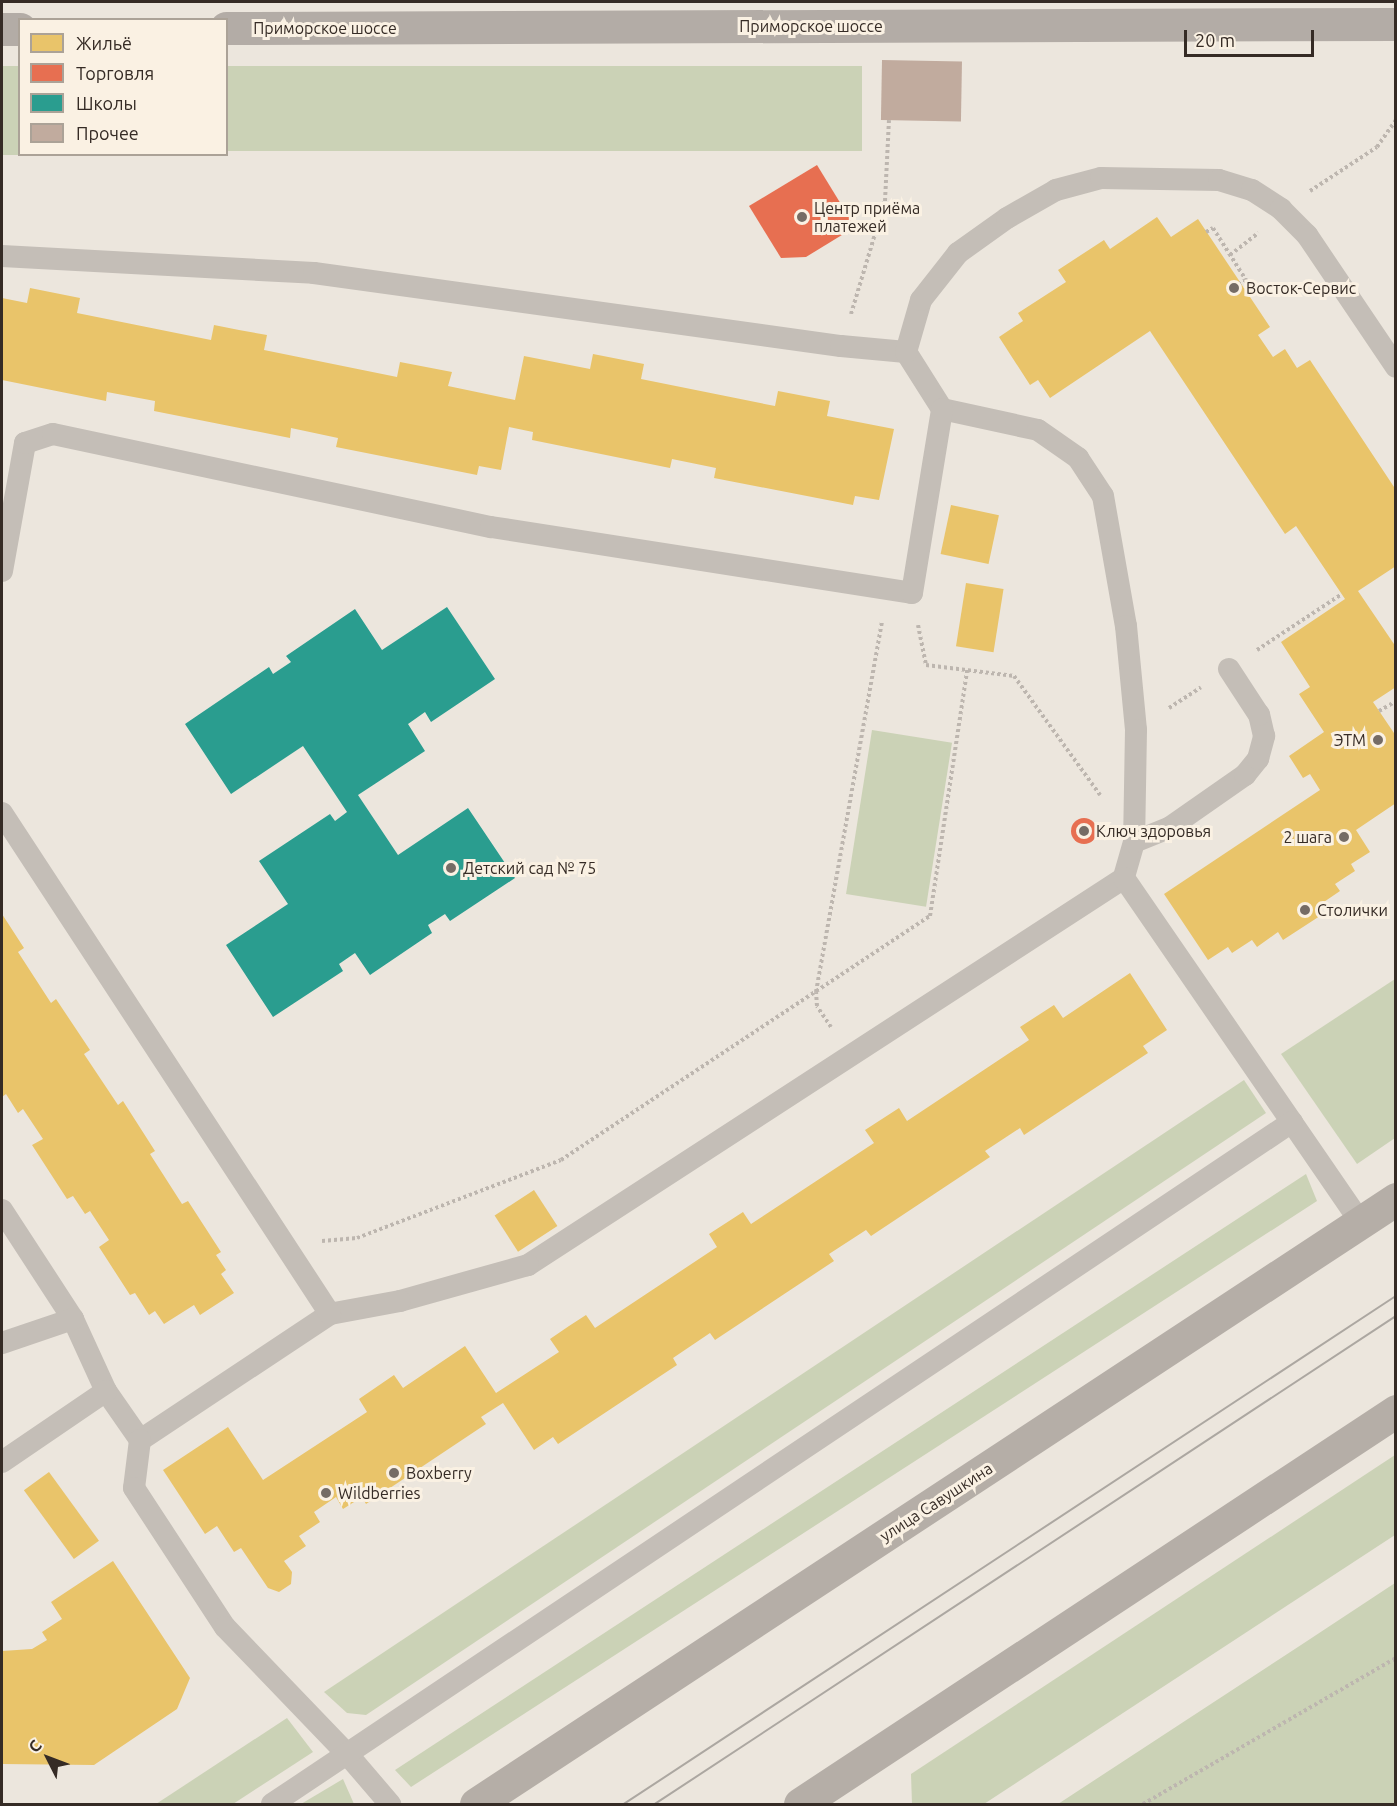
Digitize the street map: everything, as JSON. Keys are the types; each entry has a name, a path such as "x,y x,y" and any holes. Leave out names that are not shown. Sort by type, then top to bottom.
{"main road":[{"name":"Приморское шоссе","path":"228,28 1395,24"},
{"path":"2,29 18,29"},
{"name":"улица Савушкина","path":"476,1804 1395,1199"},
{"path":"819,1800 1395,1411"}],"lane":[{"path":"2,571 25,443 54,434 491,527 912,593 942,408 906,352 921,300 958,253 1007,218 1056,190 1101,178 1219,180 1252,190 1281,209 1307,236 1395,367"},
{"path":"2,256 314,273 841,346 906,352"},
{"path":"140,1440 330,1314 400,1301 528,1265 1124,878 1134,842 1136,730 1127,638 1102,496 1078,458 1038,430 942,408"},
{"path":"1134,842 1169,828 1245,775 1258,759 1264,736 1259,715 1228,669"},
{"path":"2,813 330,1314"},
{"path":"1124,878 1360,1222"},
{"path":"272,1804 1292,1122"},
{"path":"2,1210 73,1319 106,1391 140,1440 134,1488 225,1627 348,1755 390,1804"},
{"path":"2,1343 73,1319"},
{"path":"2,1462 106,1391"}],"path":[{"path":"841,346 885,201 889,120"},
{"path":"1281,209 1377,147 1395,120"},
{"path":"1206,232 1213,228 1246,280 1240,283"},
{"path":"817,1006 816,992 888,590"},
{"path":"912,593 926,665 1014,676 1134,842"},
{"path":"286,1244 357,1238 561,1160 930,916 967,670"},
{"path":"1379,711 1395,701"},
{"path":"1143,1804 1395,1658"}],"green space":[{"path":"2,66 18,66 18,155 2,155"},
{"path":"228,66 862,66 862,151 228,151"},
{"path":"872,730 952,743 926,907 846,894"},
{"path":"1395,979 1395,1138 1357,1164 1281,1054"},
{"path":"1244,1080 1266,1113 366,1715 347,1713 324,1692"},
{"path":"1306,1174 1317,1201 411,1787 395,1770"},
{"path":"1395,1455 1395,1535 984,1804 912,1804 911,1774"},
{"path":"1395,1583 1395,1804 1058,1804 1301,1645"},
{"path":"287,1718 313,1752 233,1804 156,1804"},
{"path":"343,1779 354,1804 301,1804"}],"building: Жильё":[{"path":"1157,217 1171,237 1198,219 1270,327 1258,335 1273,357 1285,349 1297,368 1310,360 1396,490 1396,566 1358,591 1396,647 1396,687 1373,702 1396,736 1396,803 1356,830 1370,852 1351,864 1355,871 1335,884 1340,891 1318,906 1323,914 1283,940 1278,932 1257,947 1252,940 1232,953 1228,947 1208,960 1164,894 1320,790 1310,774 1303,778 1289,756 1324,732 1299,694 1310,687 1281,642 1345,599 1296,526 1285,534 1150,331 1050,398 1038,380 1030,385 999,337 1023,321 1018,313 1066,282 1058,270 1104,240 1110,249"},
{"path":"30,288 80,298 77,313 211,340 214,325 267,335 264,350 397,377 400,362 452,372 448,386 515,400 524,356 590,369 593,354 644,364 641,379 775,406 778,391 830,401 827,416 894,429 879,500 855,496 853,505 714,478 716,468 672,459 670,468 532,440 533,432 509,427 501,470 479,466 477,475 336,447 338,438 291,428 290,438 154,411 155,401 107,392 106,401 2,380 2,298 27,303"},
{"path":"951,505 999,515 989,564 941,554"},
{"path":"966,583 1004,589 994,652 956,646"},
{"path":"2,914 24,948 18,952 51,1003 56,999 90,1050 84,1054 118,1105 123,1101 155,1151 150,1154 182,1204 188,1201 221,1252 216,1255 226,1270 221,1274 234,1293 200,1315 194,1305 164,1324 155,1311 149,1315 135,1293 130,1295 99,1247 109,1240 90,1211 85,1214 73,1196 67,1199 32,1145 43,1139 23,1109 18,1113 6,1094 2,1097"},
{"path":"1130,973 1167,1030 1143,1046 1148,1053 1024,1135 1020,1128 985,1151 990,1157 871,1236 866,1230 829,1254 834,1261 715,1340 710,1333 673,1358 677,1365 558,1444 553,1437 534,1450 503,1403 481,1417 486,1424 366,1504 362,1497 343,1509 336,1497 314,1512 320,1522 299,1536 306,1546 284,1561 292,1572 291,1584 279,1592 268,1588 241,1548 234,1552 217,1526 205,1534 163,1470 228,1427 263,1480 367,1412 359,1399 394,1375 403,1388 465,1346 496,1393 559,1352 550,1339 569,1326 586,1315 595,1328 717,1247 709,1234 743,1212 751,1224 874,1143 865,1130 899,1108 907,1121 1029,1040 1020,1027 1054,1005 1063,1018"},
{"path":"534,1190 557,1226 518,1252 495,1216"},
{"path":"49,1472 99,1541 74,1559 24,1490"},
{"path":"113,1561 190,1678 177,1709 94,1765 2,1764 2,1651 32,1649 47,1640 42,1632 62,1619 51,1602"}],"building: Торговля":[{"name":"Центр приёма платежей","path":"817,165 855,227 806,257 781,258 749,206"},
{"name":"Ключ здоровья","path":"1084,818 1093,822 1097,831 1093,840 1084,844 1075,840 1071,831 1075,822"}],"building: Школы":[{"path":"447,607 495,679 431,722 425,712 408,724 425,751 358,795 398,855 468,808 515,878 450,921 445,914 428,925 432,933 370,975 355,953 339,964 343,971 273,1017 226,945 288,904 259,861 330,814 335,821 347,812 303,746 231,794 185,724 269,667 273,674 291,662 286,656 355,609 382,650"}],"building: Прочее":[{"path":"882,60 962,61 961,121 881,120"}],"tram line":[{"path":"624,1804 1396,1296"},
{"path":"655,1804 1396,1316"}],"place":[{"name":"Центр приёма платежей","path":"802,217"},
{"name":"Восток-Сервис","path":"1234,288"},
{"name":"ЭТМ","path":"1378,740"},
{"name":"Ключ здоровья","path":"1084,831"},
{"name":"2 шага","path":"1344,837"},
{"name":"Детский сад № 75","path":"451,868"},
{"name":"Столички","path":"1305,910"},
{"name":"Boxberry","path":"394,1473"},
{"name":"Wildberries","path":"326,1493"}]}
